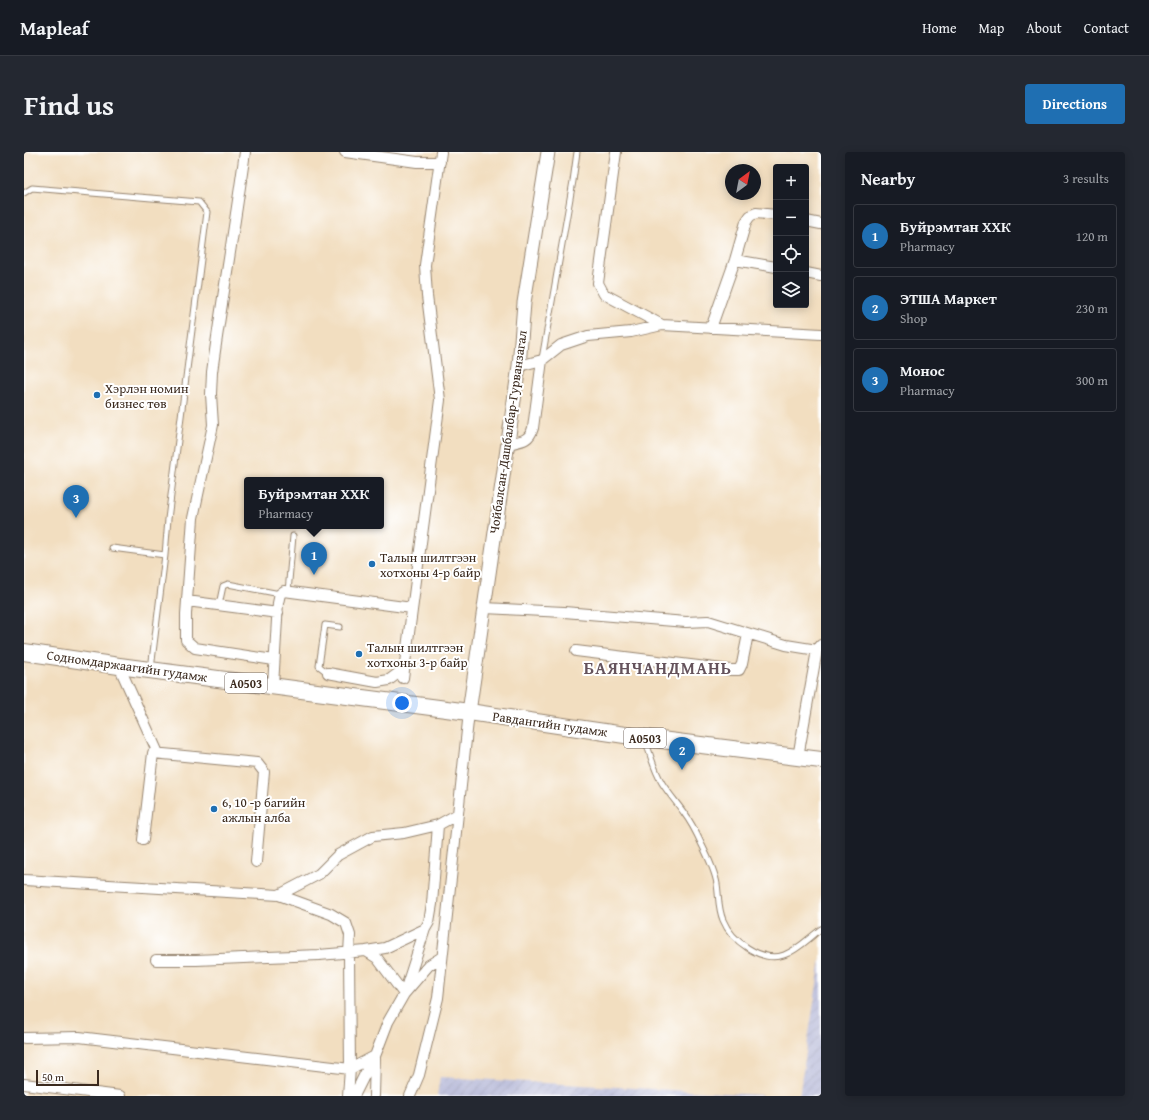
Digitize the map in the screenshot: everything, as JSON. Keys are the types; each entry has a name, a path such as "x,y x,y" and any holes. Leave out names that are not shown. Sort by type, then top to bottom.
{"main road":[{"name":"Содномдаржаагийн гудамж","path":"24,652 469,712"},
{"name":"Равдангийн гудамж","path":"469,712 645,738 821,760"}],"street":[{"path":"245,152 241,187 232,232 212,372 211,394 213,425 194,518 187,601 186,640 195,648 274,660"},
{"path":"328,673 377,682 389,680 403,674 440,400 427,296 425,265 440,157 417,162 345,152"},
{"name":"Чойбалсан-Дашбалбар-Гурванзагал","path":"469,712 519,366 524,303 548,152"},
{"path":"616,152 598,283 604,294 662,325"},
{"path":"711,328 735,260 746,222 750,216 756,213 773,215"},
{"path":"809,222 821,224"},
{"path":"735,260 773,267"},
{"path":"809,274 821,276"},
{"path":"519,366 542,360 561,345 588,336 631,332 662,325 821,334"},
{"path":"507,444 526,440 531,435 542,360"},
{"path":"273,686 278,613 284,593 412,608"},
{"path":"187,601 278,613"},
{"path":"484,608 564,612 686,622 708,621 786,645 819,648 798,757"},
{"path":"576,651 723,670 739,670 742,664 748,634"},
{"path":"119,666 158,753"},
{"path":"410,1096 419,1075 438,998 469,712"},
{"path":"144,840 153,753 257,763 264,772 256,862"},
{"path":"279,895 319,874 338,855 373,836 404,833 438,826 458,814"},
{"path":"404,994 425,929 429,922 432,904 438,826"},
{"path":"24,880 279,895 331,914 346,923 350,935 350,1069 348,1096"},
{"path":"156,960 349,953 385,948 425,929"},
{"path":"366,951 377,958 404,994"},
{"path":"354,1096 375,1056 388,1022 404,994 428,965 442,958"},
{"path":"24,1038 79,1037 350,1069 375,1056"},
{"path":"374,1096 375,1056"},
{"path":"24,1084 120,1096"}],"lane":[{"path":"542,360 577,152"},
{"path":"24,193 32,188 199,202 207,212 168,520 151,670"},
{"path":"219,605 222,586 228,584 284,593 293,536"},
{"path":"112,548 165,555"},
{"path":"328,673 319,666 325,625 340,627"},
{"path":"645,738 652,763 662,783 686,814 702,844 717,884 718,904 723,921 732,934 756,954 782,956 793,951 821,929"}],"shaded area":[{"path":"821,959 821,1096 799,1096"},
{"path":"440,1077 760,1095 764,1096 437,1096"}],"place":[{"name":"Хэрлэн номин бизнес төв","path":"97,395"},
{"name":"Монос","path":"76,518"},
{"name":"Талын шилтгээн хотхоны 4-р байр","path":"372,564"},
{"name":"Буйрэмтан ХХК","path":"314,575"},
{"name":"Талын шилтгээн хотхоны 3-р байр","path":"359,654"},
{"name":"ЭТША Маркет","path":"682,770"},
{"name":"6, 10 -р багийн ажлын алба","path":"214,809"}],"district":[{"name":"БАЯНЧАНДМАНЬ","path":"658,667"}]}
